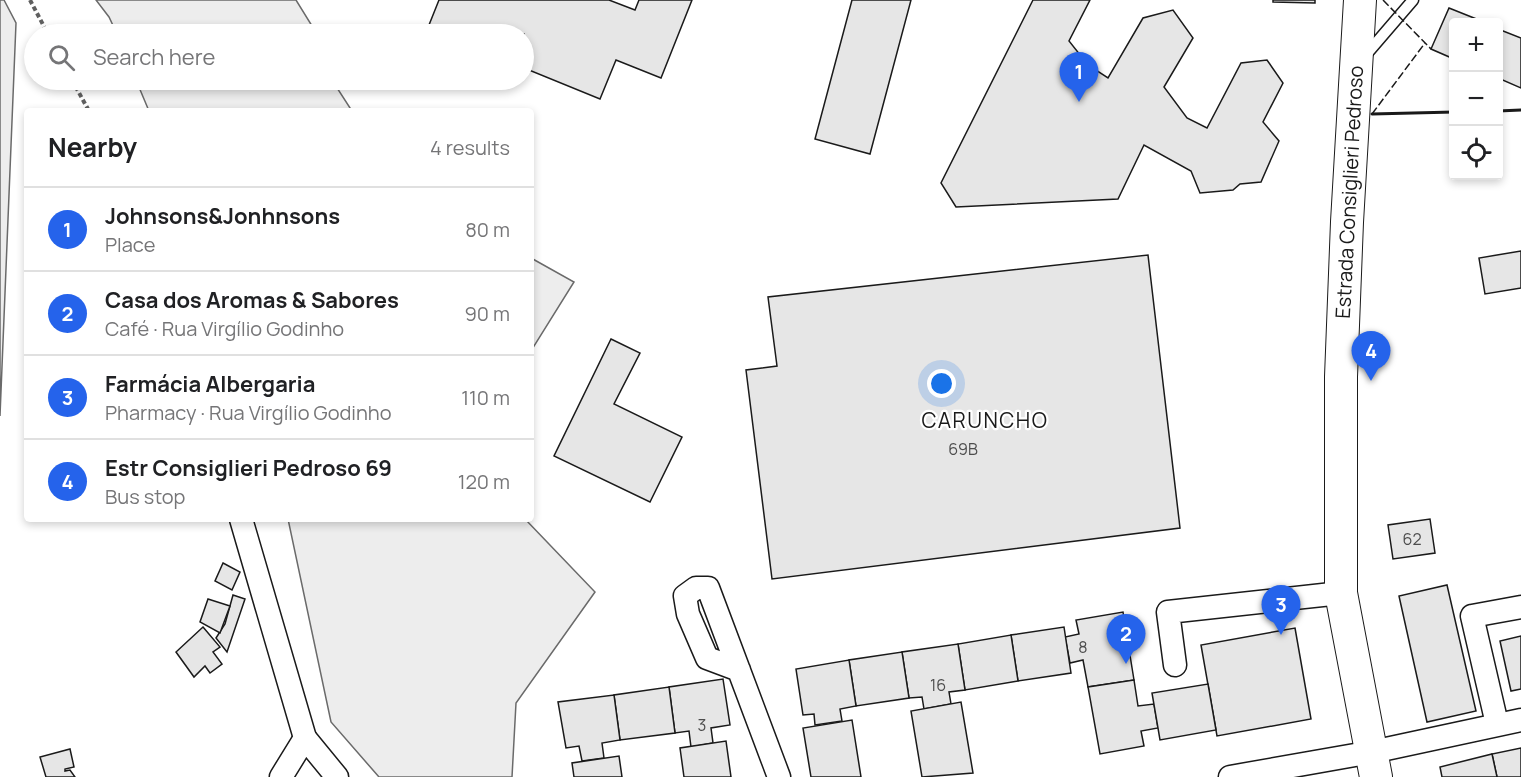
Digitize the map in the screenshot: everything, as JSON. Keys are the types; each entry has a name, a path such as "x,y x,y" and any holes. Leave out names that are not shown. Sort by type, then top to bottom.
{"main road":[{"name":"Estrada Consiglieri Pedroso","path":"1360,0 1341,377 1341,593 1374,764"}],"street":[{"path":"242,522 305,738 337,777"},
{"path":"1174,665 1168,612 1341,593"},
{"path":"1497,724 1472,616 1521,607"},
{"path":"739,670 779,777"},
{"path":"1230,777 1374,764 1497,724 1521,720"},
{"path":"281,777 305,738"}],"lane":[{"path":"1355,66 1413,0"}],"path":[{"path":"30,0 43,24"},
{"path":"77,90 87,108"}],"shaded area":[{"path":"0,0 4,0 16,23 0,416"},
{"path":"96,0 296,0 311,24 112,24"},
{"path":"140,90 338,90 350,108 148,108"},
{"path":"534,260 574,282 534,346"},
{"path":"289,522 528,522 595,592 516,703 512,777 379,777 331,722"}],"building":[{"path":"439,0 609,0 635,10 639,0 692,0 661,78 616,60 600,99 534,72 534,24 429,24"},
{"path":"852,0 911,0 870,154 815,139"},
{"path":"1033,0 1090,0 1069,41 1088,65 1108,78 1143,18 1173,10 1193,38 1164,87 1187,118 1207,128 1241,63 1267,60 1283,83 1263,122 1279,141 1261,182 1240,184 1233,190 1200,193 1191,171 1144,145 1118,199 956,207 941,183"},
{"path":"1273,0 1315,0 1315,3 1273,2"},
{"path":"1449,8 1474,18 1449,18 1449,57 1431,49"},
{"path":"1503,31 1521,38 1521,88 1503,80"},
{"path":"1521,251 1521,288 1485,294 1479,258"},
{"path":"1148,255 1180,528 772,579 746,370 777,366 768,297"},
{"path":"611,339 640,353 614,404 682,437 650,502 554,456"},
{"path":"1430,519 1435,553 1393,559 1388,525"},
{"path":"223,563 240,572 232,590 215,581"},
{"path":"1447,585 1476,711 1427,722 1399,596"},
{"path":"233,595 245,599 227,652 216,638 225,624"},
{"path":"208,599 230,606 220,633 200,622"},
{"path":"1123,612 1134,680 1088,687 1083,660 1070,663 1065,637 1079,634 1076,620"},
{"path":"203,627 220,647 213,652 222,664 210,673 205,666 194,677 176,652"},
{"path":"1064,627 1071,673 1018,681 1011,635"},
{"path":"1295,628 1311,719 1217,736 1201,645"},
{"path":"1011,635 1018,681 965,690 958,644"},
{"path":"1521,636 1521,689 1511,691 1500,641"},
{"path":"958,644 965,690 949,692 951,704 924,709 922,697 909,698 902,652"},
{"path":"902,652 909,698 856,706 849,660"},
{"path":"849,660 856,706 840,709 842,721 815,725 814,714 803,715 796,669"},
{"path":"723,679 730,725 711,728 713,743 691,747 689,731 675,733 669,687"},
{"path":"1134,680 1138,706 1154,704 1158,728 1141,731 1144,746 1100,754 1088,687"},
{"path":"1208,684 1216,730 1160,740 1152,693"},
{"path":"669,687 675,733 620,740 614,695"},
{"path":"614,695 620,740 602,743 604,758 582,761 579,746 566,748 558,702"},
{"path":"961,702 973,773 922,777 911,711"},
{"path":"852,720 861,777 811,777 803,728"},
{"path":"726,741 731,777 684,777 680,748"},
{"path":"1521,748 1521,777 1497,777 1492,754"},
{"path":"70,749 74,767 65,769 65,771 70,770 75,777 46,777 40,757"},
{"path":"1492,754 1497,777 1442,777 1440,767"},
{"path":"619,756 622,777 574,777 572,763"}],"fence":[{"path":"1383,0 1431,49"},
{"path":"1372,114 1425,43"}],"wall":[{"path":"1503,111 1521,110"},
{"path":"1372,114 1449,112"}],"place":[{"name":"Johnsons&Jonhnsons","path":"1079,102"},
{"name":"Estr Consiglieri Pedroso 69","path":"1371,381"},
{"name":"Farmácia Albergaria","path":"1281,635"},
{"name":"Casa dos Aromas & Sabores","path":"1126,664"}],"district":[{"name":"CARUNCHO","path":"985,420"}]}
